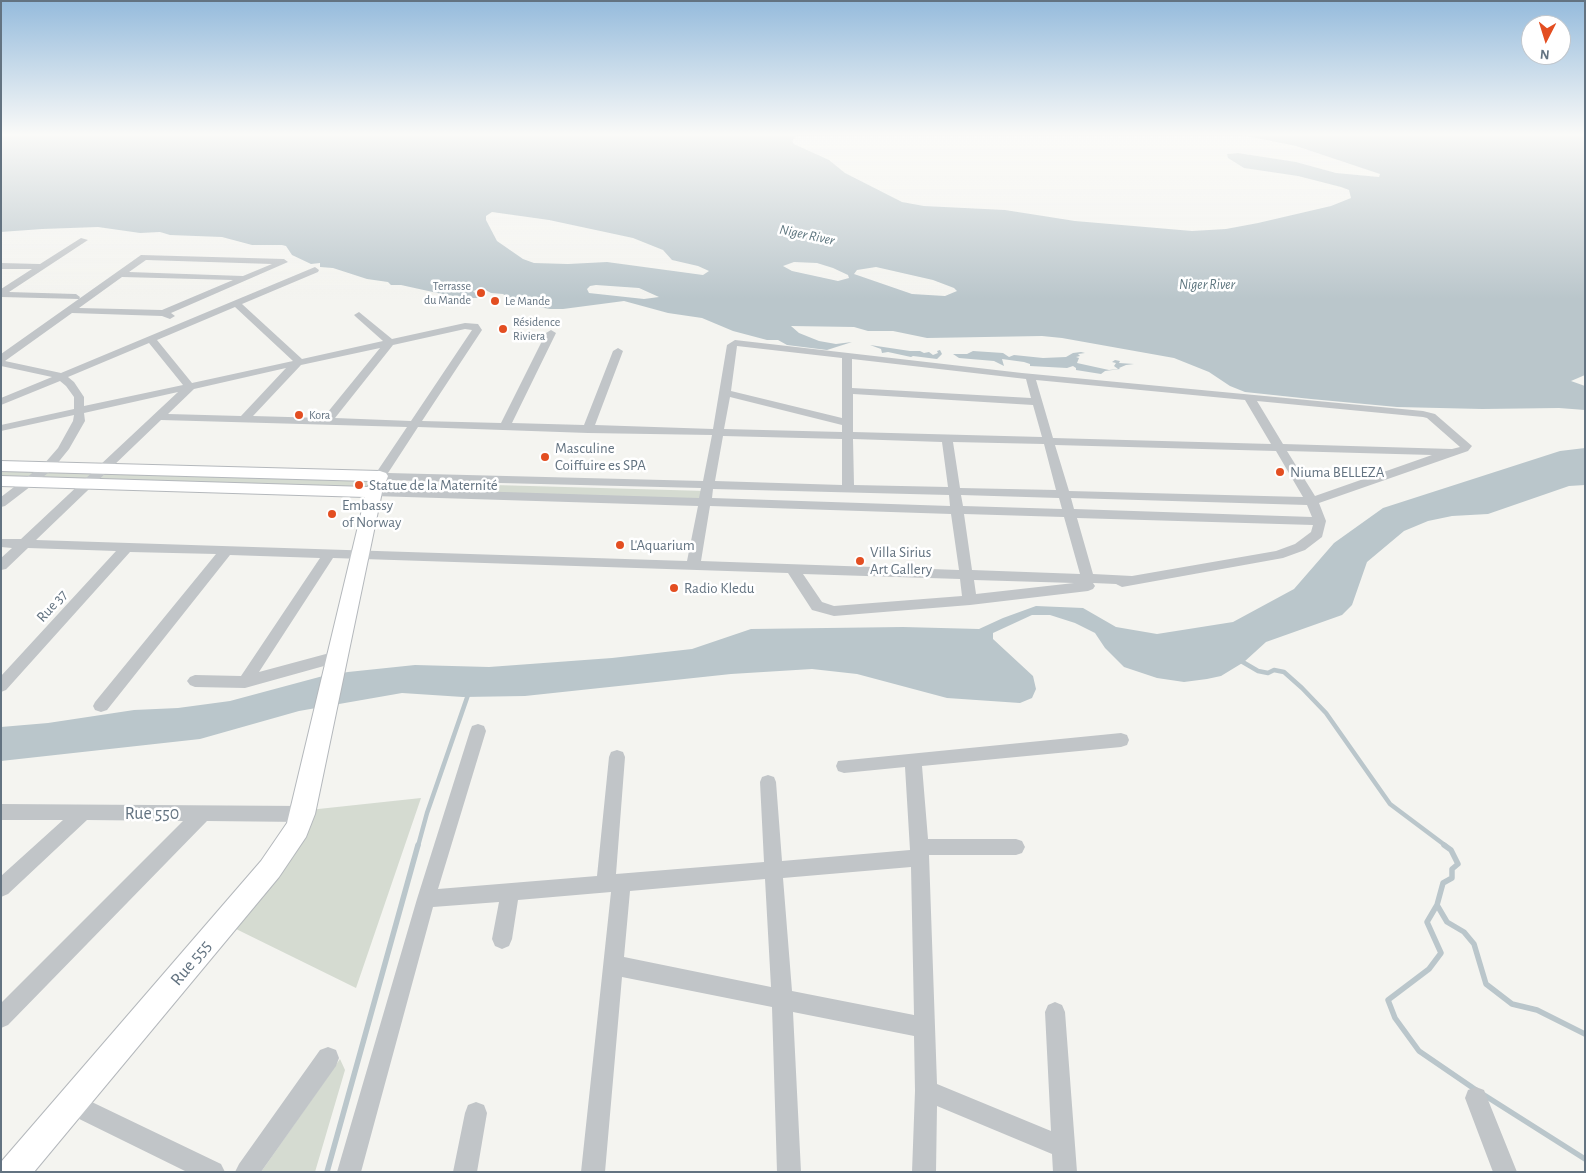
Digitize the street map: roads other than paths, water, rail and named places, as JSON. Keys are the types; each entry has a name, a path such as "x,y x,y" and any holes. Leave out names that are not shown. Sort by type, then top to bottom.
{"street":[{"path":"1,293 84,240"},
{"path":"1,350 136,254"},
{"path":"1,359 144,257 284,262 163,313"},
{"path":"1,266 41,267"},
{"path":"1,402 315,270"},
{"path":"121,274 245,278"},
{"path":"1,293 76,296"},
{"path":"236,303 298,363"},
{"path":"69,310 163,313 188,323"},
{"path":"358,316 390,342"},
{"path":"1,428 465,326 471,325 476,328 477,330 377,484"},
{"path":"505,427 551,334"},
{"path":"151,339 190,387"},
{"path":"326,422 390,342"},
{"path":"1,481 88,484 708,485 1312,502 1464,449 1466,446 1427,415 1030,377 735,343 732,345 718,434 708,485 693,566"},
{"path":"588,430 618,351"},
{"path":"847,356 848,489"},
{"path":"1,363 37,369 61,376 70,384 79,398 79,421 63,449 48,467 31,482 1,502"},
{"path":"243,420 298,363"},
{"path":"1030,377 1088,579"},
{"path":"1,566 190,387"},
{"path":"848,391 1038,402"},
{"path":"725,393 848,424"},
{"path":"793,570 817,606 825,610 844,611 970,600 1132,580 1278,555 1300,547 1317,534 1320,522 1312,502 1250,399"},
{"path":"158,417 718,434 1452,452"},
{"path":"947,439 970,600"},
{"path":"1,466 104,468 705,503 1320,522"},
{"name":"Rue 555","path":"13,1172 270,869 297,829 303,814 377,484"},
{"path":"1,543 1132,580"},
{"name":"Rue 37","path":"1,686 127,547"},
{"path":"101,706 226,551"},
{"path":"245,682 329,554"},
{"path":"194,681 245,682 336,664"},
{"path":"349,1172 426,899 478,731"},
{"path":"844,766 1121,740"},
{"path":"593,1172 612,965 617,757"},
{"path":"913,760 919,853 926,1091 924,1172"},
{"path":"768,782 782,999 789,1172"},
{"name":"Rue 550","path":"1,812 303,814"},
{"path":"1,888 82,814"},
{"path":"1,1018 202,814"},
{"path":"426,899 774,870 919,853 1016,847"},
{"path":"502,939 510,892"},
{"path":"612,965 924,1028"},
{"path":"1055,1012 1065,1172"},
{"path":"248,1172 328,1058"},
{"path":"926,1091 1063,1147"},
{"path":"1476,1098 1505,1172"},
{"path":"72,1103 213,1172"},
{"path":"465,1172 476,1113"}],"water":[{"name":"Niger River","path":"1,190 878,190 902,202 924,206 1005,210 1075,221 1192,231 1226,229 1331,206 1351,198 1348,190 1585,190 1585,375 1571,381 1585,386 1585,410 1559,408 1397,407 1311,399 1245,392 1230,386 1209,372 1174,358 1062,338 1042,336 927,338 893,331 868,331 854,327 791,326 799,333 819,341 836,344 852,342 827,350 787,345 778,340 767,340 733,331 702,318 668,313 624,301 550,309 516,303 503,294 491,293 482,288 473,291 480,298 460,298 401,285 391,285 388,282 367,279 333,268 320,267 320,263 311,264 292,255 286,246 282,245 252,245 222,237 170,235 160,232 140,233 98,227 1,232","holes":["492,212 549,220 633,238 663,250 672,260 698,266 709,271 703,275 607,262 534,263 523,259 497,241 486,220 486,216","794,262 817,263 848,275 849,278 838,281 792,271 783,266","876,267 933,280 957,291 945,296 912,294 854,274 857,270","590,286 639,288 659,297 644,299 589,293 587,289"]},
{"path":"870,345 924,353 929,352 933,355 940,350 942,354 937,359 911,357 888,352 882,353 881,349"},
{"path":"973,351 1003,353 1009,357 1014,355 1043,358 1066,357 1073,353 1081,352 1085,353 1078,354 1080,356 1076,357 1079,358 1077,363 1109,370 1118,369 1114,366 1116,363 1112,362 1115,360 1120,361 1119,363 1134,364 1126,365 1120,369 1105,371 1101,374 1076,370 1073,366 1067,368 1030,366 1030,364 1024,362 1002,359 1004,366 994,361 959,358 953,354 967,354"},
{"path":"1585,448 1585,485 1569,486 1488,514 1452,516 1428,521 1404,531 1367,562 1352,605 1342,615 1266,642 1244,662 1221,676 1207,679 1184,682 1157,678 1124,667 1105,648 1095,633 1075,623 1050,615 1032,615 993,633 993,639 1033,676 1036,689 1032,698 1020,703 947,698 857,674 812,669 731,674 525,696 463,697 402,693 299,711 200,739 1,761 1,727 48,723 134,710 178,708 230,701 323,676 348,672 415,665 489,667 612,658 692,649 751,629 903,627 979,629 1036,606 1083,608 1116,627 1157,634 1233,622 1294,589 1334,543 1383,508 1560,451"}],"waterway":[{"path":"1241,661 1258,671 1268,673 1274,670 1284,672 1302,688 1326,713 1390,804 1446,846"},
{"path":"418,846 427,813 469,692"},
{"path":"327,1172 418,845"},
{"path":"1437,905 1443,883 1452,878 1452,869 1458,864 1451,850 1444,845"},
{"path":"1437,905 1447,922 1464,932 1474,944 1486,984 1512,1004 1537,1010 1585,1034"},
{"path":"1437,905 1427,922 1441,953 1429,969 1388,1000 1395,1018 1419,1051 1476,1090"},
{"path":"1484,1095 1585,1159"}],"place":[{"name":"Terrasse du Mande","path":"481,293"},
{"name":"Le Mande","path":"495,301"},
{"name":"Résidence Riviera","path":"503,329"},
{"name":"Kora","path":"299,415"},
{"name":"Masculine Coiffuire es SPA","path":"545,457"},
{"name":"Niuma BELLEZA","path":"1280,472"},
{"name":"Statue de la Maternité","path":"359,485"},
{"name":"Embassy of Norway","path":"332,514"},
{"name":"L'Aquarium","path":"620,545"},
{"name":"Villa Sirius Art Gallery","path":"860,561"},
{"name":"Radio Kledu","path":"674,588"}]}
